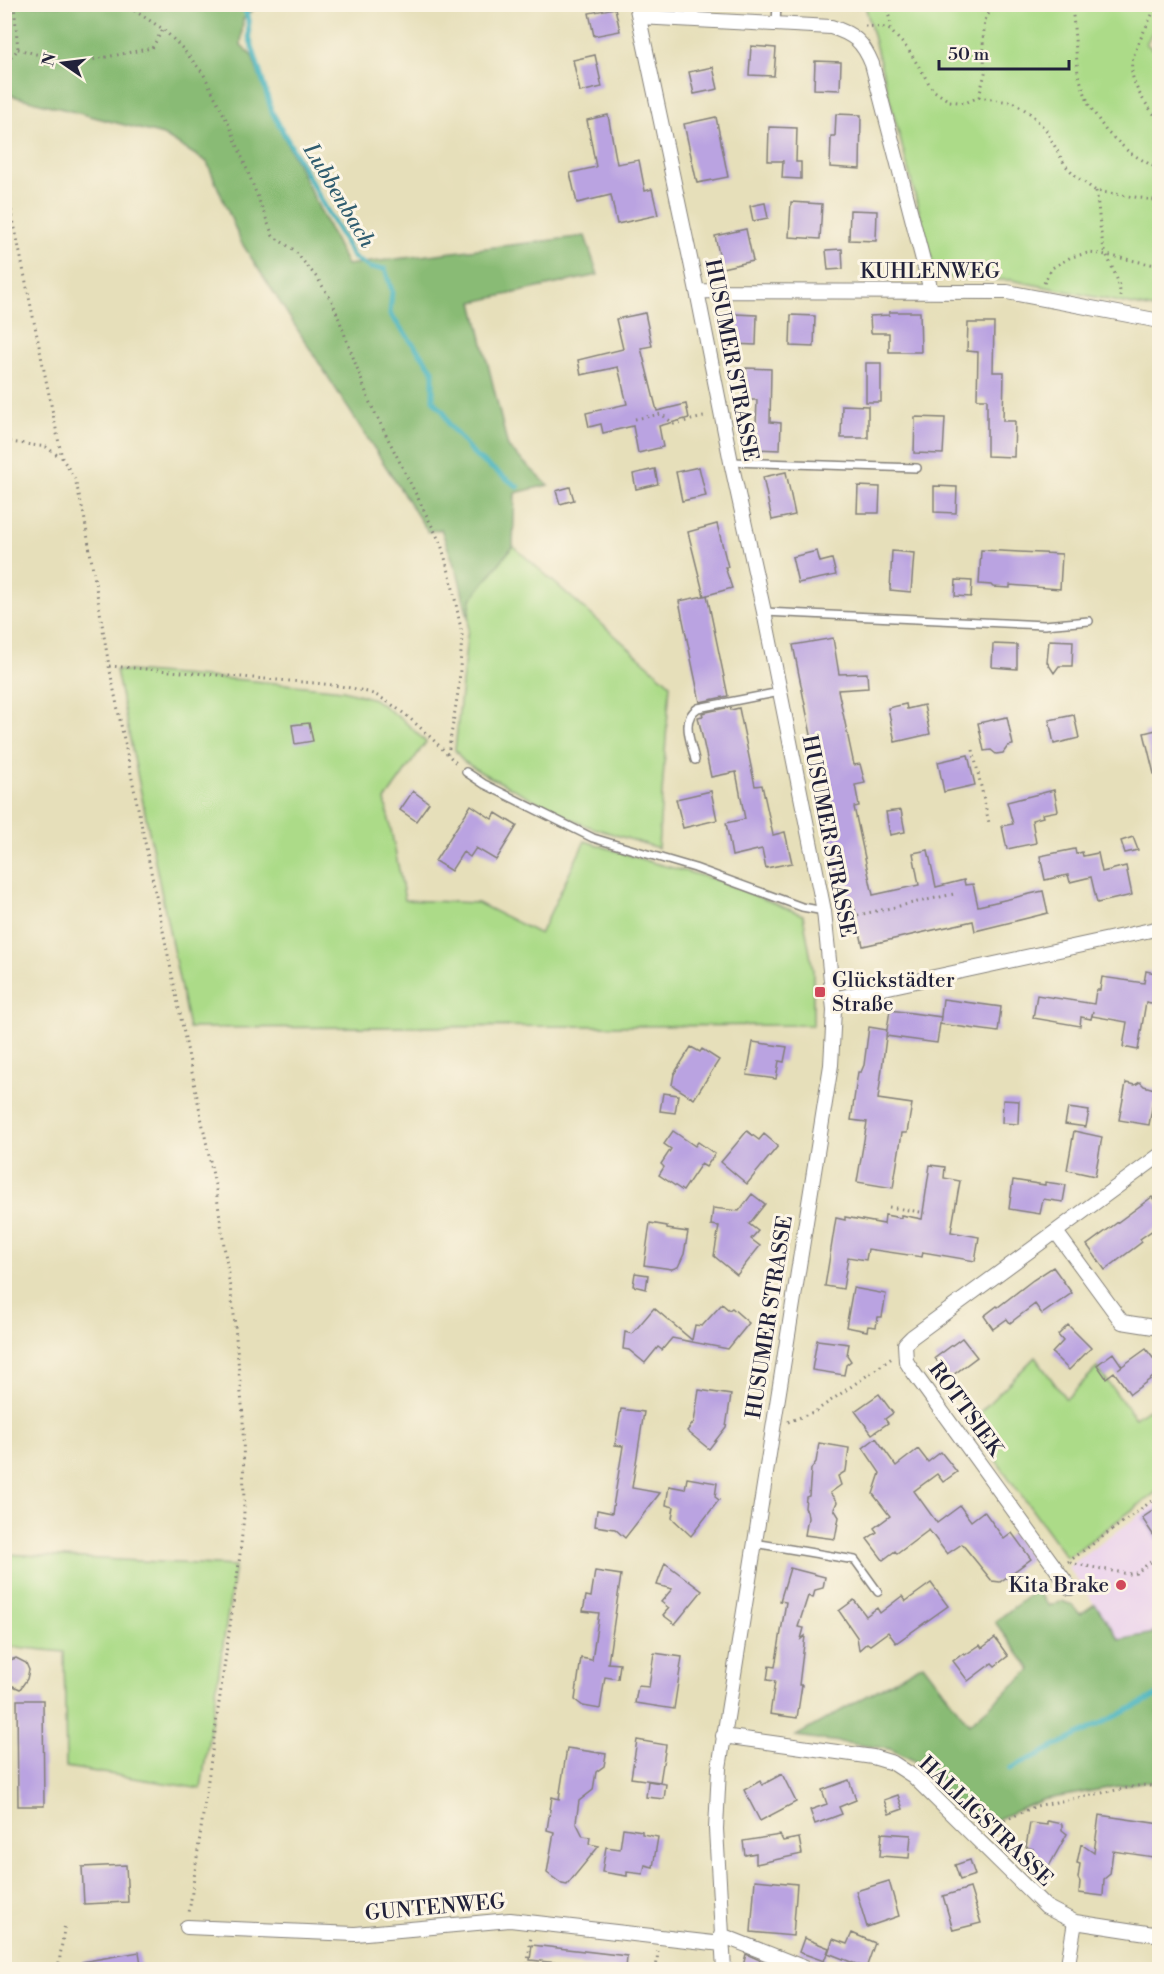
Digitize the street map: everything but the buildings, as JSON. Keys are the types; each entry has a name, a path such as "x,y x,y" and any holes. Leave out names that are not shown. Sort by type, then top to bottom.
{"street":[{"path":"637,11 831,27 844,31 856,39 866,49 872,64 931,291"},
{"name":"HUSUMER STRASSE","path":"637,11 764,612 824,911 835,1022 831,1065 723,1736 716,1811 724,1970"},
{"name":"KUHLENWEG","path":"697,291 1007,292 1160,321"},
{"path":"833,999 1160,928"},
{"name":"ROTTSIEK","path":"1070,1588 1063,1566 910,1369 904,1352 906,1344 912,1337 1160,1155"},
{"path":"1056,1232 1122,1322 1160,1328"},
{"name":"HALLIGSTRASSE","path":"723,1736 873,1757 893,1763 913,1776 1046,1907 1074,1922 1160,1935"},
{"name":"GUNTENWEG","path":"187,1927 356,1934 500,1920 721,1940"},
{"path":"1067,1970 1074,1922"},
{"path":"721,1940 810,1970"}],"lane":[{"path":"776,24 777,4"},
{"path":"731,462 917,468"},
{"path":"764,612 1032,625 1089,621"},
{"path":"695,760 687,721 691,713 698,708 780,692"},
{"path":"466,772 484,784 593,838 695,868 802,907 824,911"},
{"path":"754,1543 855,1560 878,1592"}],"path":[{"path":"4,67 18,49 14,4"},
{"path":"124,4 163,29 203,73 231,129 273,236 294,250 318,279 333,303 370,403 441,544 462,634 459,686 448,754"},
{"path":"886,4 890,30"},
{"path":"979,97 986,73 983,40 985,20 994,4"},
{"path":"1072,4 1078,74 1089,105 1106,131 1130,153 1160,170"},
{"path":"1156,4 1132,61 1133,77 1144,104 1160,121"},
{"path":"856,39 866,26 890,30 908,49 933,90 950,101 965,103 979,97 1015,103 1031,114 1046,130 1065,165 1096,191 1160,201"},
{"path":"18,49 71,64 152,48 163,29"},
{"path":"4,175 62,458 75,479 84,515 109,666 216,1190 234,1315 243,1416 244,1516 187,1927"},
{"path":"1096,191 1102,241 1121,291 1117,313"},
{"path":"1037,297 1052,268 1071,257 1088,253 1160,266"},
{"path":"635,420 662,414 674,424 721,412"},
{"path":"4,441 46,447 62,458"},
{"path":"109,666 314,683 373,694 405,716 466,772"},
{"path":"973,750 989,823"},
{"path":"824,911 854,916 954,894"},
{"path":"889,1207 927,1213"},
{"path":"773,1428 816,1411 886,1361 904,1352"},
{"path":"1063,1566 1160,1496"},
{"path":"1063,1566 1129,1574 1136,1573 1160,1555"},
{"path":"972,1835 1036,1806 1142,1785 1160,1786"},
{"path":"58,1970 64,1923"},
{"path":"527,1970 532,1923"}],"shaded area":[{"name":"Kita Brake","path":"1159,1501 1159,1632 1120,1641 1068,1567"}],"green space":[{"path":"5,5 257,6 243,19 241,45 252,56 273,115 347,265 585,236 598,275 473,302 508,447 548,485 515,493 513,546 471,599 468,618 459,578 441,529 428,532 241,242 207,162 163,135 5,94"},
{"path":"865,5 1159,5 1159,20 1146,44 1159,53 1159,310 1011,280 957,279 948,277 936,268"},
{"path":"513,546 670,684 658,848 584,825 482,773 463,761 455,750 471,599"},
{"path":"116,670 343,690 374,699 404,721 426,742 385,800 405,900 478,903 540,934 585,841 714,879 803,915 813,970 813,1025 189,1028"},
{"path":"1035,1357 1066,1399 1097,1368 1135,1418 1148,1409 1159,1425 1159,1490 1067,1558 969,1423"},
{"path":"5,1554 235,1566 201,1789 66,1767 64,1652 15,1647 5,1650"},
{"path":"1036,1590 1049,1606 1062,1601 1072,1605 1080,1614 1095,1604 1120,1640 1159,1632 1159,1783 1141,1782 1042,1800 984,1825 975,1823 913,1760 890,1749 796,1736 923,1664 969,1724 1031,1670 995,1622"}],"waterway":[{"name":"Lubbenbach","path":"243,4 248,19 249,36 272,112 353,257 370,268 385,269 392,291 390,314 433,370 433,400 444,412 449,425 476,457 518,487"},
{"path":"1010,1769 1160,1694"}],"place":[{"name":"Glückstädter Straße","path":"820,992"},
{"name":"Kita Brake","path":"1121,1585"}]}
